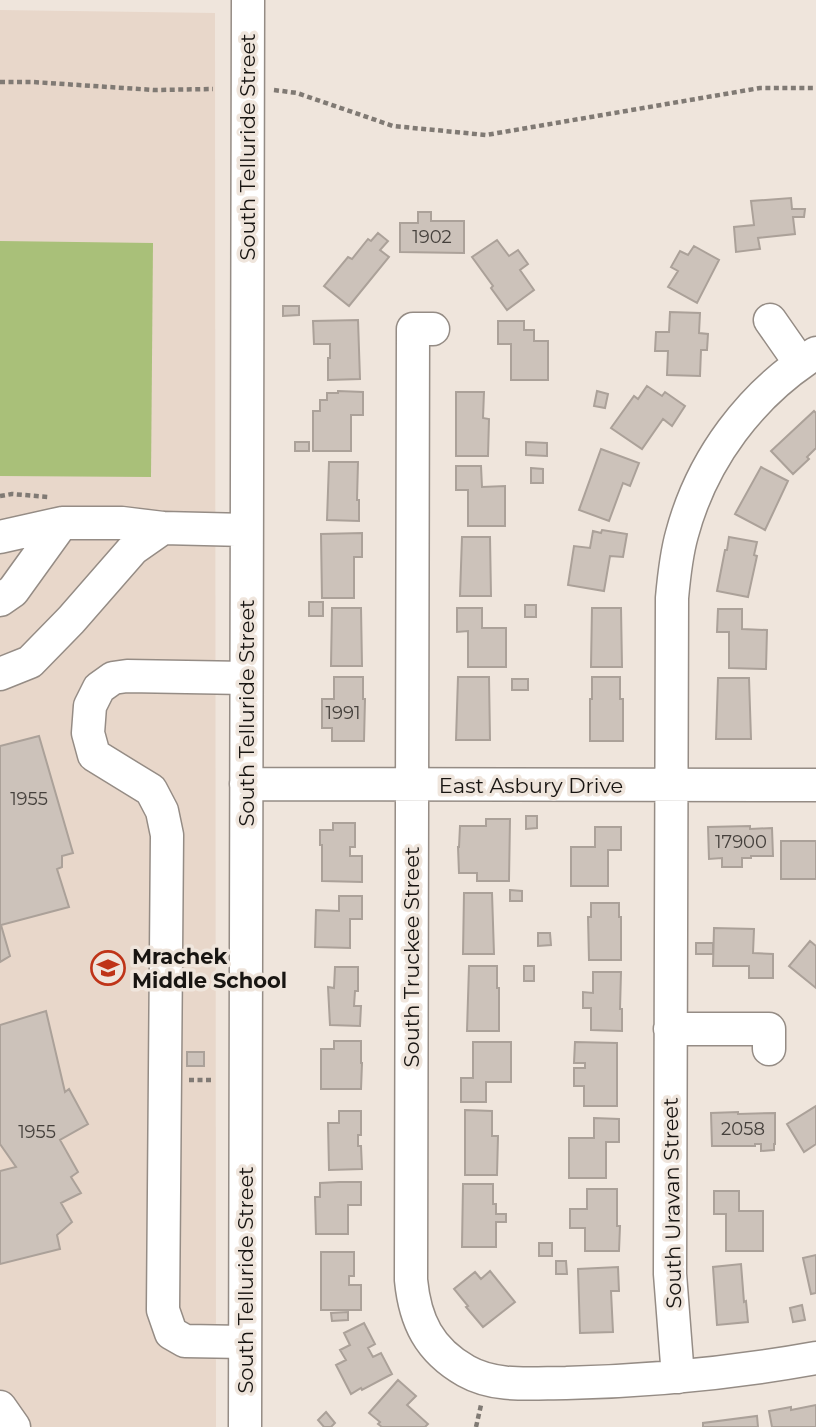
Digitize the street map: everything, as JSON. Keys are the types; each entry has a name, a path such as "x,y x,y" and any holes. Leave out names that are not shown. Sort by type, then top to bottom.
{"street":[{"name":"South Telluride Street","path":"245,1427 248,0"},
{"path":"770,320 808,358"},
{"name":"South Truckee Street","path":"433,329 413,329 411,1280 413,1301 420,1322 430,1341 445,1357 467,1372 487,1380 527,1383 615,1382 678,1377 816,1358"},
{"name":"South Uravan Street","path":"678,1377 670,1274 672,598 675,565 692,503 722,444 774,383 808,358"},
{"path":"0,537 62,523 122,523 163,528 246,530"},
{"path":"0,600 13,591 62,523"},
{"path":"0,674 30,662 133,549 163,528"},
{"path":"245,1342 185,1341 171,1333 163,1310 167,835 162,811 151,790 94,755 88,733 90,706 99,688 113,678 246,678"},
{"name":"East Asbury Drive","path":"246,784 816,785"},
{"path":"670,1029 769,1029 769,1049"},
{"path":"0,1407 14,1427"}],"path":[{"path":"0,82 155,90 213,89"},
{"path":"268,90 297,93 393,125 486,135 760,88 816,88"},
{"path":"178,1080 211,1080"}],"shaded area":[{"name":"Mrachek Middle School","path":"0,10 215,13 216,1427 0,1427"}],"green space":[{"path":"0,241 153,243 151,477 0,476"}],"building":[{"path":"791,198 792,209 805,209 804,217 793,217 795,234 758,238 760,249 736,252 734,227 754,225 751,201"},
{"path":"418,212 431,212 431,221 464,221 464,253 400,252 400,223 418,223"},
{"path":"378,233 388,241 380,250 389,257 349,306 324,286 348,257 352,259 368,239 371,241"},
{"path":"497,240 509,256 518,250 528,264 520,270 534,290 507,310 472,257"},
{"path":"694,246 719,260 697,303 668,287 678,271 671,267 680,251 688,255"},
{"path":"283,306 299,306 299,315 283,316"},
{"path":"670,312 700,313 699,333 708,334 707,350 701,350 700,376 667,375 668,351 655,351 656,332 669,332"},
{"path":"358,320 360,379 328,380 330,344 314,344 313,321"},
{"path":"498,321 524,321 524,330 534,330 534,341 548,341 548,380 511,380 511,344 498,344"},
{"path":"647,386 662,396 665,392 685,406 672,426 663,419 642,449 611,428 634,396 638,399"},
{"path":"597,391 608,394 605,408 594,406"},
{"path":"363,392 363,415 351,415 351,451 313,451 313,411 320,411 320,400 327,400 327,393"},
{"path":"456,392 484,392 483,418 489,419 488,456 456,456"},
{"path":"814,411 816,448 793,474 771,451"},
{"path":"295,442 309,442 309,451 295,451"},
{"path":"526,442 547,443 547,456 526,455"},
{"path":"601,449 639,463 630,486 623,483 609,521 579,510"},
{"path":"329,462 358,462 359,521 327,520"},
{"path":"456,466 481,466 482,487 505,486 505,526 468,526 468,490 456,490"},
{"path":"761,467 788,481 765,530 735,514"},
{"path":"531,468 543,469 543,483 531,483"},
{"path":"602,530 627,534 623,557 610,556 604,591 568,585 574,546 590,548 593,531 601,533"},
{"path":"362,533 362,557 354,557 354,598 322,598 321,534"},
{"path":"462,537 490,537 491,596 460,596"},
{"path":"729,537 757,542 754,555 757,556 748,597 717,591"},
{"path":"309,602 323,602 323,616 309,616"},
{"path":"525,605 536,605 536,617 525,617"},
{"path":"332,608 361,608 362,666 331,666"},
{"path":"457,608 482,608 482,628 506,628 506,667 468,667 468,631 457,632"},
{"path":"592,608 621,608 622,667 591,667"},
{"path":"718,609 742,609 742,629 767,630 766,669 729,668 729,632 717,632"},
{"path":"334,677 363,677 364,741 332,741 332,728 322,728 322,699 334,699"},
{"path":"458,677 489,677 490,740 456,740"},
{"path":"592,677 620,677 623,741 590,741"},
{"path":"718,678 749,678 751,739 716,739"},
{"path":"512,679 528,679 528,690 512,690"},
{"path":"39,736 73,853 62,856 62,867 57,869 69,907 1,925 10,956 0,962 0,746"},
{"path":"526,816 537,816 537,828 526,829"},
{"path":"486,819 510,819 509,881 477,881 477,873 459,873 460,826 486,826"},
{"path":"333,823 355,823 355,847 350,847 350,856 362,856 362,882 322,881 320,830 333,830"},
{"path":"750,826 750,829 772,828 773,856 742,858 742,867 722,867 722,858 709,859 708,827"},
{"path":"595,827 621,827 621,850 608,850 608,886 571,886 571,847 595,847"},
{"path":"781,841 816,841 816,879 781,879"},
{"path":"510,890 522,891 522,901 510,901"},
{"path":"464,893 492,893 494,954 463,954"},
{"path":"339,896 362,896 362,919 350,919 350,948 315,947 316,910 339,911"},
{"path":"591,903 619,903 621,960 589,960 588,917 591,917"},
{"path":"714,928 754,929 753,953 773,954 773,978 749,978 749,966 713,966"},
{"path":"538,933 550,933 551,945 538,946"},
{"path":"810,941 816,946 816,988 789,966"},
{"path":"696,943 713,943 713,954 696,954"},
{"path":"469,966 497,966 499,1031 467,1031"},
{"path":"524,966 534,966 534,981 524,981"},
{"path":"335,967 358,967 358,991 355,991 354,1006 361,1006 360,1026 330,1025 328,987 334,988"},
{"path":"593,972 621,972 622,1031 591,1030 591,1008 583,1008 583,992 593,993"},
{"path":"46,1011 65,1092 69,1089 88,1124 60,1140 78,1172 71,1177 81,1193 61,1203 72,1222 57,1235 60,1249 0,1264 0,1171 16,1167 0,1144 0,1025"},
{"path":"334,1041 361,1041 361,1089 321,1089 321,1049 334,1049"},
{"path":"473,1042 511,1042 511,1082 486,1082 486,1102 461,1102 461,1078 473,1078"},
{"path":"575,1042 617,1043 617,1106 584,1106 584,1086 574,1086 574,1068 585,1068 585,1063 574,1063"},
{"path":"187,1052 204,1052 204,1066 187,1066"},
{"path":"816,1106 816,1144 804,1152 787,1124"},
{"path":"465,1110 492,1111 492,1136 498,1136 497,1175 465,1175"},
{"path":"339,1111 361,1111 358,1146 361,1146 362,1169 329,1170 328,1123 339,1123"},
{"path":"711,1113 775,1113 774,1150 761,1151 761,1144 712,1146"},
{"path":"594,1118 619,1119 619,1142 606,1142 606,1178 569,1178 569,1138 594,1138"},
{"path":"361,1182 361,1205 348,1205 348,1234 316,1234 315,1197 320,1197 320,1183"},
{"path":"463,1184 493,1184 496,1214 506,1214 506,1222 496,1222 496,1247 462,1247"},
{"path":"587,1189 617,1189 619,1251 585,1251 585,1228 570,1228 570,1209 587,1209"},
{"path":"714,1191 739,1191 739,1211 763,1211 763,1251 726,1251 726,1214 714,1214"},
{"path":"539,1243 552,1243 552,1256 539,1256"},
{"path":"321,1252 354,1252 354,1276 349,1276 349,1285 361,1285 361,1310 321,1310"},
{"path":"816,1255 816,1293 811,1294 803,1258"},
{"path":"556,1261 566,1261 567,1274 556,1274"},
{"path":"741,1264 748,1322 717,1325 713,1267"},
{"path":"618,1267 619,1291 611,1291 613,1332 580,1333 578,1269"},
{"path":"490,1271 515,1302 483,1327 454,1289 475,1272 481,1279"},
{"path":"802,1305 805,1320 793,1322 790,1308"},
{"path":"348,1312 348,1320 332,1321 331,1313"},
{"path":"364,1323 375,1344 368,1348 373,1357 381,1353 392,1374 351,1394 336,1365 346,1360 340,1350 350,1345 344,1333"},
{"path":"398,1380 416,1396 407,1405 428,1424 425,1427 382,1427 369,1413"},
{"path":"816,1405 816,1427 772,1427 769,1411"},
{"path":"326,1412 335,1423 331,1427 324,1427 318,1420"},
{"path":"757,1416 758,1427 703,1427 703,1423"}],"place":[{"name":"Mrachek Middle School","path":"108,968"}]}
